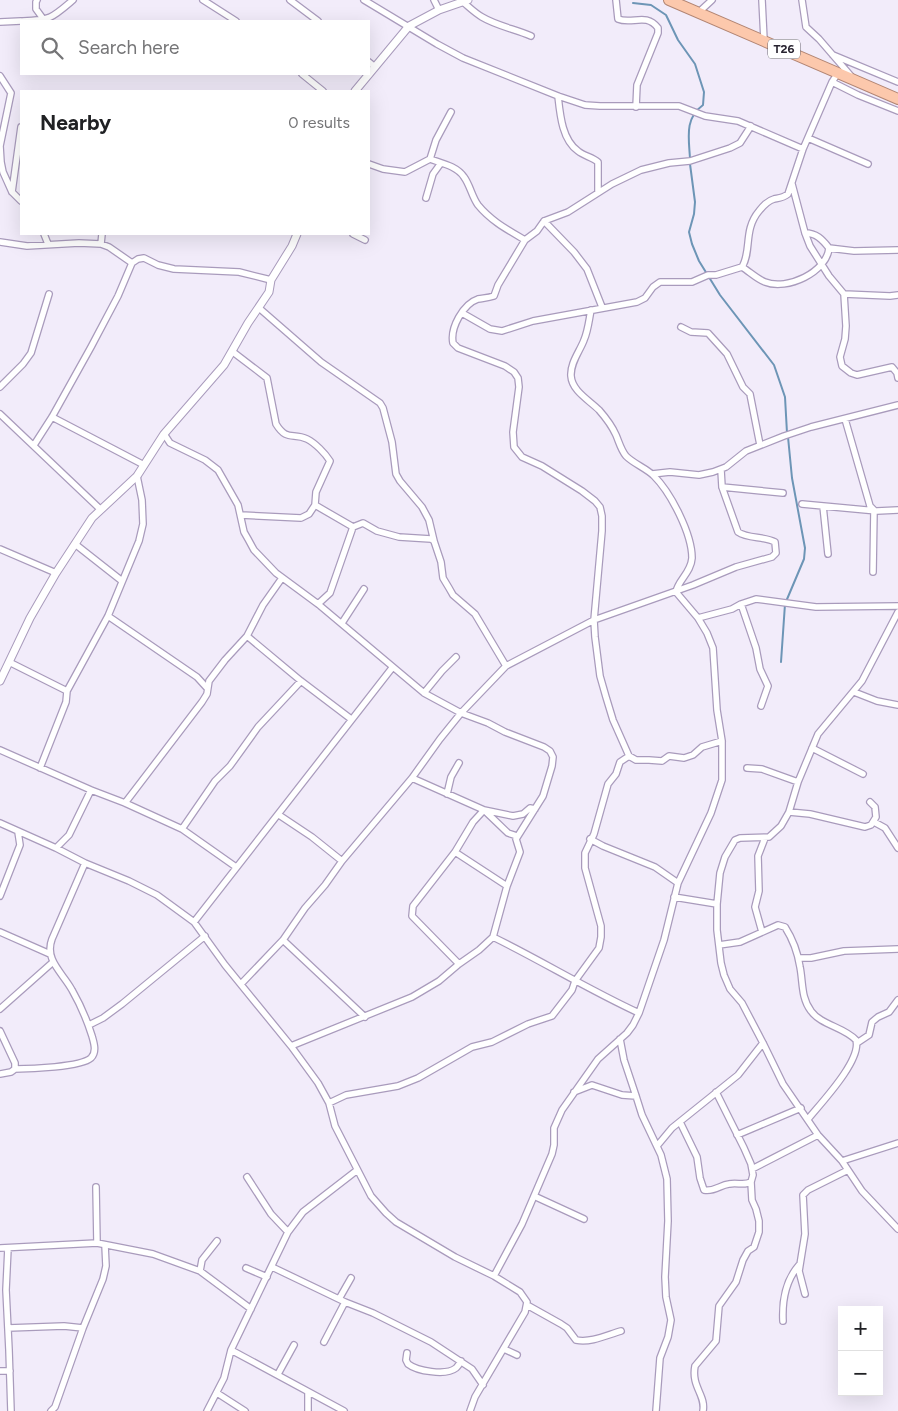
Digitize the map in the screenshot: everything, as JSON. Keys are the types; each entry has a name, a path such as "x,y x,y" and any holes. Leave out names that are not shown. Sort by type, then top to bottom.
{"highway":[{"name":"T26","path":"670,0 898,99"}],"street":[{"path":"37,0 36,8 44,20 52,18 73,0"},
{"path":"203,0 234,20"},
{"path":"290,0 317,20"},
{"path":"364,0 464,58 558,96 585,105 679,106 705,116 731,119 803,149"},
{"path":"434,0 439,10"},
{"path":"616,0 618,20 624,22 643,19 651,22 658,28 658,33 637,85 636,107"},
{"path":"699,12 712,0"},
{"path":"762,0 764,40"},
{"path":"802,0 806,27 856,81"},
{"path":"372,64 409,26 439,10 466,1 481,17 532,36"},
{"path":"0,22 20,21"},
{"path":"832,54 898,82"},
{"path":"462,312 490,329 502,331 533,321 637,302 645,298 653,287 660,282 692,282 708,275 716,275 742,267 745,263 748,233 753,219 769,201 785,196 792,184 803,149 832,82 840,74"},
{"path":"303,75 322,90"},
{"path":"356,90 365,75"},
{"path":"0,76 11,93 3,119 0,146 1,162 3,172 12,192 20,200"},
{"path":"832,82 898,111"},
{"path":"558,96 562,126 572,144 579,152 598,162 598,192"},
{"path":"370,164 383,170 405,172 430,159 440,132 451,112"},
{"path":"722,741 702,747 684,758 669,756 662,761 636,760 629,756 617,729 600,676 595,637 594,620 602,532 600,507 582,491 542,466 522,457 514,446 513,432 519,387 518,378 514,372 505,366 458,348 453,343 453,330 462,312 476,299 494,296 498,285 525,240 537,231 544,221 568,212 598,192 641,170 669,163 690,161 730,148 740,143 751,126"},
{"path":"12,192 20,134"},
{"path":"808,138 868,164"},
{"path":"430,159 460,172 476,203 498,224 525,240"},
{"path":"426,198 433,174 441,163"},
{"path":"792,184 810,246 844,294 846,326 845,339 840,356 842,366 857,375 892,367 897,373 898,378"},
{"path":"544,221 574,252 587,269 602,307"},
{"path":"805,233 817,235 829,248 854,251 898,250"},
{"path":"44,235 48,244"},
{"path":"101,244 102,235"},
{"path":"0,681 30,618 56,573 92,518 137,476 164,434 233,352 248,323 269,292 271,280 297,235"},
{"path":"355,235 365,240"},
{"path":"0,242 27,246 101,244 117,252 132,263"},
{"path":"742,267 765,283 794,282 822,265 829,248"},
{"path":"34,445 52,417 118,296 132,263 144,258 158,265 174,269 239,272 271,280"},
{"path":"0,387 23,364 31,352 49,294"},
{"path":"844,294 898,295"},
{"path":"259,308 322,362 380,402 392,442 396,474 430,520 441,562 443,578 453,595 475,614 506,666"},
{"path":"591,310 584,341 571,371 573,385 604,416 625,455 652,474 674,504 685,527 692,558 688,572 676,591"},
{"path":"681,327 691,332 708,333 728,354 740,382 752,398 760,445"},
{"path":"233,352 267,378 276,424 280,430 287,435 300,436 307,439 327,456 330,461 316,492 315,505 308,514 301,518 241,515"},
{"path":"652,474 670,472 698,475 721,470 739,455 760,445 811,427 898,405"},
{"path":"0,414 100,509"},
{"path":"52,417 144,465"},
{"path":"845,419 870,506 874,510 873,572"},
{"path":"164,434 170,443 205,460 218,470 238,505 244,532 254,550 282,578 299,588 424,693 461,713 544,747 550,751 553,757 543,796 517,836 516,841 520,852 507,886 493,937 439,981 412,997 291,1046"},
{"path":"241,984 283,940 305,908 412,778 461,713 506,666 594,620 676,591 736,567 772,557 776,553 776,545 773,540 738,532 722,487 721,470"},
{"path":"40,768 66,702 67,691 108,616 139,542 143,524 142,500 137,476"},
{"path":"722,487 783,493"},
{"path":"802,504 898,510"},
{"path":"315,505 353,527 363,524 399,537 434,541"},
{"path":"824,506 828,554"},
{"path":"318,604 330,593 353,527"},
{"path":"75,544 122,580"},
{"path":"0,548 56,573"},
{"path":"125,802 202,702 207,694 209,681 247,636 282,578"},
{"path":"342,623 364,589"},
{"path":"494,1276 522,1224 552,1154 556,1122 562,1110 598,1058 633,1025 639,1013 664,940 678,883 711,813 722,780 722,741 717,710 713,648 708,633 698,618 680,599 676,591"},
{"path":"698,618 732,609 740,604 756,599 816,607 898,606"},
{"path":"740,604 756,648 760,668 768,686 761,706"},
{"path":"898,612 870,667 854,692 824,725 798,782 790,812 781,826 774,835 765,838 740,838 731,845 720,873 716,904 721,964 730,989 742,1003 783,1084 818,1135 842,1160 868,1198 898,1229"},
{"path":"108,616 197,677 207,688"},
{"path":"247,636 351,719"},
{"path":"424,693 456,657"},
{"path":"9,662 67,691"},
{"path":"194,922 392,668"},
{"path":"182,829 215,781 230,766 258,727 301,681"},
{"path":"854,692 877,702 898,705"},
{"path":"812,748 862,774"},
{"path":"0,750 91,790 125,802 182,829 236,867"},
{"path":"329,1102 346,1095 398,1086 418,1078 472,1047 492,1042 528,1024 552,1016 599,948 601,937 597,909 584,860 584,852 594,834 608,784 616,774 620,762 629,756"},
{"path":"447,794 451,777 459,763"},
{"path":"747,768 762,770 798,782"},
{"path":"412,778 484,810 513,816 523,814 530,808 535,809"},
{"path":"56,848 69,835 91,790"},
{"path":"790,812 816,815 865,827 874,822 877,811 870,802"},
{"path":"484,810 508,833 517,836"},
{"path":"459,964 412,916 411,911 484,810"},
{"path":"279,815 312,837 342,861"},
{"path":"874,822 885,828 898,848"},
{"path":"0,823 157,895 194,922 318,1083 329,1102 335,1126 371,1196 396,1222 455,1257 494,1276 520,1292 525,1298 527,1305 504,1350 475,1397 470,1411"},
{"path":"0,896 20,846 18,832"},
{"path":"762,932 755,907 759,891 758,856 765,838"},
{"path":"590,839 656,867 678,883"},
{"path":"455,852 507,886"},
{"path":"0,1074 11,1072 15,1069 46,1068 86,1061 92,1058 95,1050 89,1025 72,988 53,962 50,954 50,944 85,863"},
{"path":"674,897 716,904"},
{"path":"719,945 740,942 778,925 785,927 799,958 804,996 813,1014 850,1035 857,1044"},
{"path":"0,932 50,954"},
{"path":"89,1025 103,1018 122,1004 205,936"},
{"path":"493,937 576,982 639,1013"},
{"path":"283,940 365,1017"},
{"path":"799,958 811,958 844,951 898,949"},
{"path":"0,1008 53,962"},
{"path":"808,1118 851,1063 857,1044 870,1035 872,1022 889,1012 898,1000"},
{"path":"0,1031 15,1063 15,1069"},
{"path":"620,1039 624,1060 636,1096 665,1166 667,1179 668,1221 665,1277 666,1297 671,1320 668,1337 660,1358 656,1411"},
{"path":"657,1146 672,1128 738,1075 763,1044"},
{"path":"574,1092 592,1085 622,1095 636,1096"},
{"path":"703,1411 703,1401 696,1387 695,1366 716,1341 719,1306 736,1282 743,1260 748,1251 754,1247 759,1232 759,1221 752,1200 752,1169 716,1092"},
{"path":"737,1135 801,1108"},
{"path":"680,1122 697,1157 704,1190 717,1189 728,1184 748,1184 751,1182"},
{"path":"752,1169 818,1135"},
{"path":"842,1160 898,1143"},
{"path":"207,1411 224,1378 231,1350 288,1232 303,1212 356,1170"},
{"path":"805,1294 800,1278 799,1265 805,1234 803,1195 808,1190 848,1170"},
{"path":"247,1176 271,1214 288,1232"},
{"path":"96,1187 97,1243"},
{"path":"534,1196 584,1218"},
{"path":"200,1271 202,1260 217,1241"},
{"path":"0,1248 97,1243 152,1254 200,1271 252,1308"},
{"path":"51,1411 55,1407 83,1328 103,1279 106,1266 106,1245"},
{"path":"8,1248 6,1290 11,1411"},
{"path":"783,1320 786,1289 799,1265"},
{"path":"272,1267 431,1342 472,1369 483,1384"},
{"path":"246,1268 267,1278"},
{"path":"324,1342 351,1278"},
{"path":"527,1305 567,1328 576,1340 594,1340 622,1331"},
{"path":"8,1328 64,1326 83,1328"},
{"path":"278,1374 294,1345"},
{"path":"231,1350 344,1411"},
{"path":"504,1350 517,1355"},
{"path":"407,1353 406,1360 408,1364 419,1370 434,1372 451,1370 456,1368 461,1361"},
{"path":"0,1371 10,1371"},
{"path":"217,1392 246,1411"},
{"path":"308,1393 308,1411"}],"waterway":[{"path":"633,3 651,5 666,15 678,40 695,64 704,92 703,105 697,110 690,123 690,159"},
{"path":"690,164 695,202 689,232 692,244 699,261 720,295 774,365 785,397 787,433"},
{"path":"781,662 785,604 804,559 805,548 792,478 788,437"}]}
